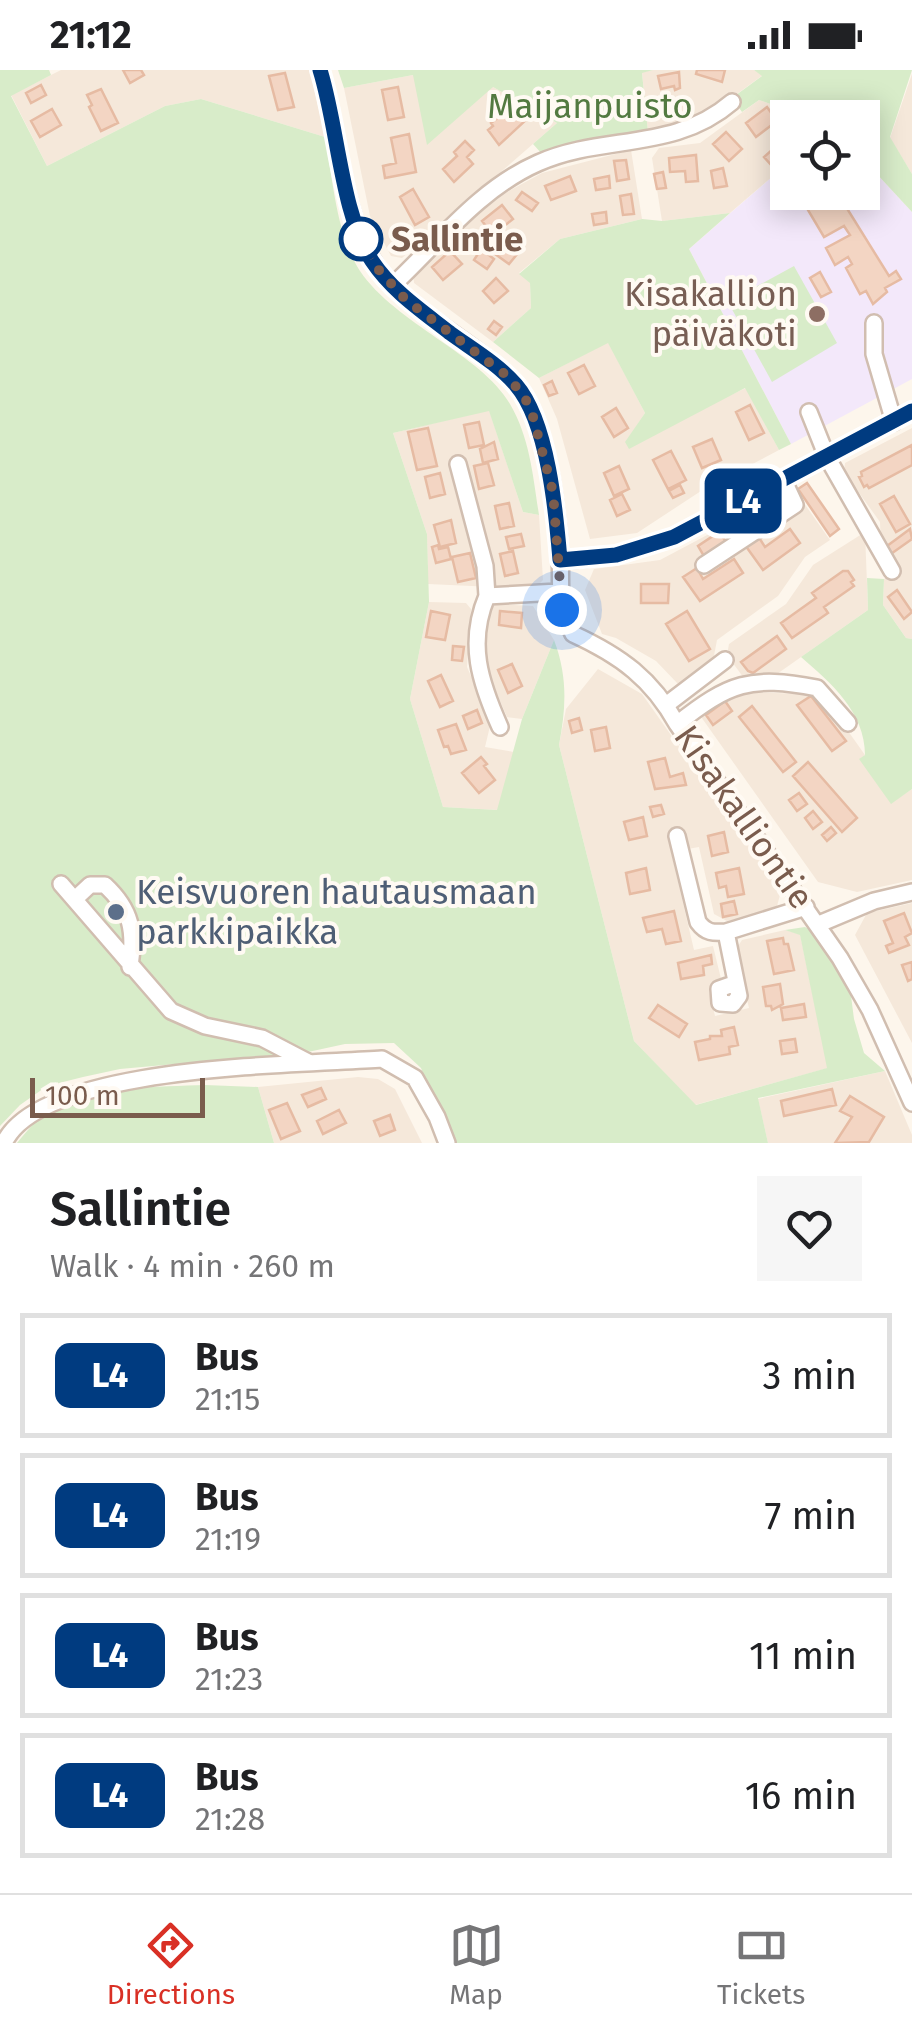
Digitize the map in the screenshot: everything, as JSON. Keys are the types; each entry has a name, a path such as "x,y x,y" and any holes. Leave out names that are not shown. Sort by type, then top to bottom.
{"street":[{"name":"Kisakalliontie","path":"320,70 358,231 369,256 392,286 506,375 532,413 553,492 560,560 558,592 574,634 648,680 666,704 819,924 870,1010 912,1103"},
{"path":"392,286 479,201 536,164 577,151 680,133 715,117 732,102"},
{"path":"874,323 874,354 894,422"},
{"path":"560,560 576,562 639,550 674,537 912,411"},
{"path":"809,412 826,457 892,571"},
{"path":"458,464 485,566 487,596 476,629 476,657 500,727"},
{"path":"704,565 795,505 783,480"},
{"path":"487,596 558,592"},
{"path":"666,704 725,660"},
{"path":"677,724 712,696 736,684 762,683 817,688 848,722"},
{"path":"677,836 698,922 704,929 726,932 806,907"},
{"path":"60,884 171,1011 205,1026 262,1038 311,1064"},
{"path":"74,899 90,885 106,886 118,898 130,916 134,938 130,967"},
{"path":"819,924 874,901 912,892"},
{"path":"726,932 736,983"},
{"path":"4,1143 9,1133 51,1101 117,1081 382,1058 415,1078 447,1143"}],"shaded area":[{"path":"61,70 310,70 325,137 201,99 165,106 47,166 11,95"},
{"path":"754,70 763,75 693,126 648,132 642,72"},
{"path":"912,74 912,174 890,138"},
{"path":"413,75 493,87 557,123 402,258 391,256 370,216 344,88"},
{"path":"759,100 770,104 770,179 730,213 662,221 652,158 659,148 700,143"},
{"path":"631,150 642,219 560,239 519,273 530,282 531,308 493,342 414,283 413,271 500,196 542,173"},
{"name":"Kisakallion päiväkoti","path":"880,177 912,212 912,379 791,444 689,249 770,179 770,210 880,210"},
{"path":"608,342 645,413 626,442 746,388 779,450 701,491 637,533 590,539 557,419 539,378"},
{"path":"489,410 523,512 539,515 543,580 534,589 428,584 427,534 393,433"},
{"path":"912,428 912,639 906,638 883,605 884,579 896,570 881,547 880,522 844,472 845,463"},
{"path":"794,489 830,540 805,557 778,596 717,640 713,661 679,685 656,661 602,634 585,590 594,569 660,560"},
{"path":"865,532 868,610 767,681 746,681 727,655 729,644 786,604 813,565"},
{"path":"429,602 466,603 471,609 467,667 491,722 485,747 514,752 498,810 443,807 410,699"},
{"path":"495,604 533,606 554,640 522,719 507,717 484,664 488,610"},
{"path":"598,669 642,694 781,891 776,910 727,921 714,914 699,847 671,852 694,950 713,946 723,987 709,991 715,1016 749,1008 735,951 742,940 785,930 800,934 828,1068 695,1105 634,1041 559,745 566,709"},
{"path":"819,690 865,755 860,759 891,803 912,789 912,880 857,892 818,882 699,714 730,692 813,694"},
{"path":"912,903 912,1043 855,935 867,913"},
{"path":"885,1071 912,1143 768,1143 758,1099"},
{"path":"358,1077 378,1079 395,1089 422,1143 274,1143 258,1087"}],"green space":[{"path":"0,70 49,70 51,75 11,96 47,166 165,106 201,99 325,137 340,223 360,271 395,307 497,386 517,417 532,472 539,515 523,512 489,411 393,433 427,534 429,602 410,699 443,807 497,810 522,719 554,640 564,692 559,745 634,1041 696,1105 827,1068 800,935 785,930 805,927 821,936 850,988 864,1053 885,1071 758,1098 768,1143 451,1143 421,1068 394,1043 345,1044 308,1052 120,1069 47,1086 20,1105 0,1126"},
{"name":"Maijanpuisto","path":"338,70 653,70 642,73 648,132 542,154 533,144 557,123 493,87 427,145 413,75 344,88"},
{"name":"Maijanpuisto","path":"754,70 912,70 890,137 912,174 912,212 880,177 880,100 770,100 770,104 759,100 742,112 732,98 762,76"},
{"path":"730,213 689,249 791,444 779,450 745,388 629,449 625,442 645,413 608,343 539,378 493,342 531,308 530,283 519,274 560,239 642,219 662,221"},
{"path":"794,266 837,343 772,382 728,302"},
{"path":"867,578 884,579 883,605 906,638 912,639 912,789 891,804 859,759 865,755 853,712 801,657 868,610"},
{"path":"258,1087 274,1143 17,1143 45,1113 84,1096 125,1089"}],"building":[{"path":"123,70 141,70 144,75 130,83"},
{"path":"697,70 725,70 722,82 696,74"},
{"path":"679,72 680,88 661,89 658,76"},
{"path":"285,73 294,107 278,110 269,76"},
{"path":"41,85 46,95 31,103 26,93"},
{"path":"398,87 404,117 388,120 382,90"},
{"path":"101,89 118,123 101,131 87,95"},
{"path":"660,103 661,117 650,118 648,104"},
{"path":"767,107 770,111 770,126 756,137 746,123"},
{"path":"52,109 61,125 40,137 31,121"},
{"path":"517,109 526,120 499,145 488,130 493,126 491,123 505,112 508,116"},
{"path":"726,132 742,149 729,161 713,144"},
{"path":"409,134 416,172 385,178 383,166 396,163 391,138"},
{"path":"465,141 474,150 467,157 473,164 454,182 443,169"},
{"path":"696,155 698,181 686,182 685,171 670,172 669,158"},
{"path":"626,160 629,179 617,181 614,161"},
{"path":"723,168 727,186 714,188 711,171"},
{"path":"663,172 666,188 657,189 654,174"},
{"path":"570,176 576,191 551,200 545,186"},
{"path":"609,176 610,188 596,190 594,179"},
{"path":"413,189 429,217 415,225 400,197"},
{"path":"522,192 538,203 532,211 516,200"},
{"path":"631,194 634,214 623,215 620,196"},
{"path":"502,205 513,219 493,235 482,221"},
{"path":"808,210 848,210 889,276 896,271 901,279 885,288 887,292 873,304 866,291 860,294 846,268 852,264 848,257 835,265 826,248 850,235 844,226 824,237"},
{"path":"606,212 607,223 594,225 592,214"},
{"path":"504,243 518,253 509,264 495,254"},
{"path":"481,249 494,259 487,269 474,260"},
{"path":"450,251 462,264 443,280 432,267"},
{"path":"820,272 831,292 821,297 810,278"},
{"path":"496,278 508,291 494,303 483,291"},
{"path":"494,321 502,327 496,335 488,329"},
{"path":"584,365 595,386 579,394 568,373"},
{"path":"552,381 557,393 549,396 544,385"},
{"path":"750,405 764,433 749,440 736,412"},
{"path":"616,408 628,428 614,437 602,417"},
{"path":"479,422 484,445 469,448 464,425"},
{"path":"428,428 437,466 417,470 408,432"},
{"path":"712,439 721,460 702,468 693,447"},
{"path":"494,442 498,459 483,463 480,449"},
{"path":"912,445 912,465 864,487 861,472"},
{"path":"671,451 686,480 668,489 653,460"},
{"path":"488,463 494,485 479,489 474,466"},
{"path":"619,466 629,489 614,496 604,473"},
{"path":"440,473 445,494 430,498 425,477"},
{"path":"807,483 839,529 830,536 798,489"},
{"path":"680,485 684,493 673,498 669,491"},
{"path":"622,494 630,510 617,516 610,500"},
{"path":"894,496 910,524 896,532 880,504"},
{"path":"509,503 514,526 500,529 495,506"},
{"path":"451,520 456,543 440,547 434,525"},
{"path":"790,529 800,543 763,570 745,545 758,536 765,547"},
{"path":"910,529 912,539 888,556 883,549"},
{"path":"719,532 727,543 705,558 698,546"},
{"path":"521,534 524,546 509,549 506,537"},
{"path":"438,545 439,549 448,547 451,559 436,563 432,547"},
{"path":"513,551 518,573 505,576 500,554"},
{"path":"470,553 476,578 458,582 452,557"},
{"path":"734,559 743,573 700,601 683,577 697,568 703,579"},
{"path":"848,571 854,586 824,607 828,613 792,638 781,623 816,598 812,593"},
{"path":"641,584 669,584 668,603 641,603"},
{"path":"897,590 912,612 904,619 888,597"},
{"path":"431,611 450,615 445,640 426,637"},
{"path":"500,611 522,613 521,628 499,625"},
{"path":"687,611 710,649 689,661 666,624"},
{"path":"777,636 786,649 753,673 748,671 741,662"},
{"path":"453,646 464,647 462,661 452,660"},
{"path":"512,664 522,686 508,693 498,670"},
{"path":"441,675 453,701 440,707 428,681"},
{"path":"811,696 846,741 832,751 797,705"},
{"path":"725,701 732,711 713,725 706,715"},
{"path":"752,706 796,762 783,772 739,717"},
{"path":"477,710 482,723 468,729 463,716"},
{"path":"579,718 582,730 572,733 569,721"},
{"path":"456,724 466,750 451,754 438,730"},
{"path":"606,727 610,748 595,751 591,730"},
{"path":"481,757 495,780 479,793 462,773"},
{"path":"665,758 670,777 683,773 686,785 655,789 648,762"},
{"path":"808,762 857,818 842,832 793,776"},
{"path":"799,793 807,804 797,811 789,800"},
{"path":"661,805 664,814 653,817 650,807"},
{"path":"813,811 822,822 813,829 805,818"},
{"path":"643,817 647,836 629,840 624,822"},
{"path":"831,827 836,833 827,841 822,835"},
{"path":"724,832 728,852 712,856 708,836"},
{"path":"646,868 650,890 630,894 626,873"},
{"path":"739,868 744,894 728,897 726,886 719,888 716,873"},
{"path":"734,901 737,914 723,917 721,904"},
{"path":"674,911 681,941 666,944 662,929 647,932 643,918"},
{"path":"904,913 912,933 905,937 909,945 889,953 886,946 893,943 884,921"},
{"path":"783,938 794,970 774,974 767,941"},
{"path":"711,955 712,964 703,966 704,975 681,979 678,963"},
{"path":"912,962 912,979 908,981 902,965"},
{"path":"780,984 783,1004 772,1010 766,1006 763,987"},
{"path":"804,1004 806,1017 783,1020 781,1008"},
{"path":"658,1005 687,1024 679,1037 649,1018"},
{"path":"734,1027 738,1045 729,1047 730,1054 699,1060 695,1042 722,1036 721,1030"},
{"path":"795,1039 797,1052 782,1054 780,1041"},
{"path":"321,1088 326,1099 308,1107 302,1095"},
{"path":"832,1089 836,1105 784,1116 781,1101"},
{"path":"850,1096 884,1117 869,1142 835,1143 852,1117 840,1111"},
{"path":"287,1103 300,1131 281,1139 269,1110"},
{"path":"339,1110 346,1123 323,1134 317,1121"},
{"path":"390,1115 395,1130 380,1136 374,1121"}],"bus line":[{"name":"L4","path":"320,70 352,209 369,256 406,300 506,375 524,396 553,492 560,560 576,562 616,555 674,537 912,411"}],"place":[{"name":"Sallintie","path":"361,239"},
{"name":"Kisakallion päiväkoti","path":"817,314"},
{"name":"Keisvuoren hautausmaan parkkipaikka","path":"116,912"}],"route":[{"path":"361,239 378,269 406,300 506,375 524,396 553,492 562,610"}]}
